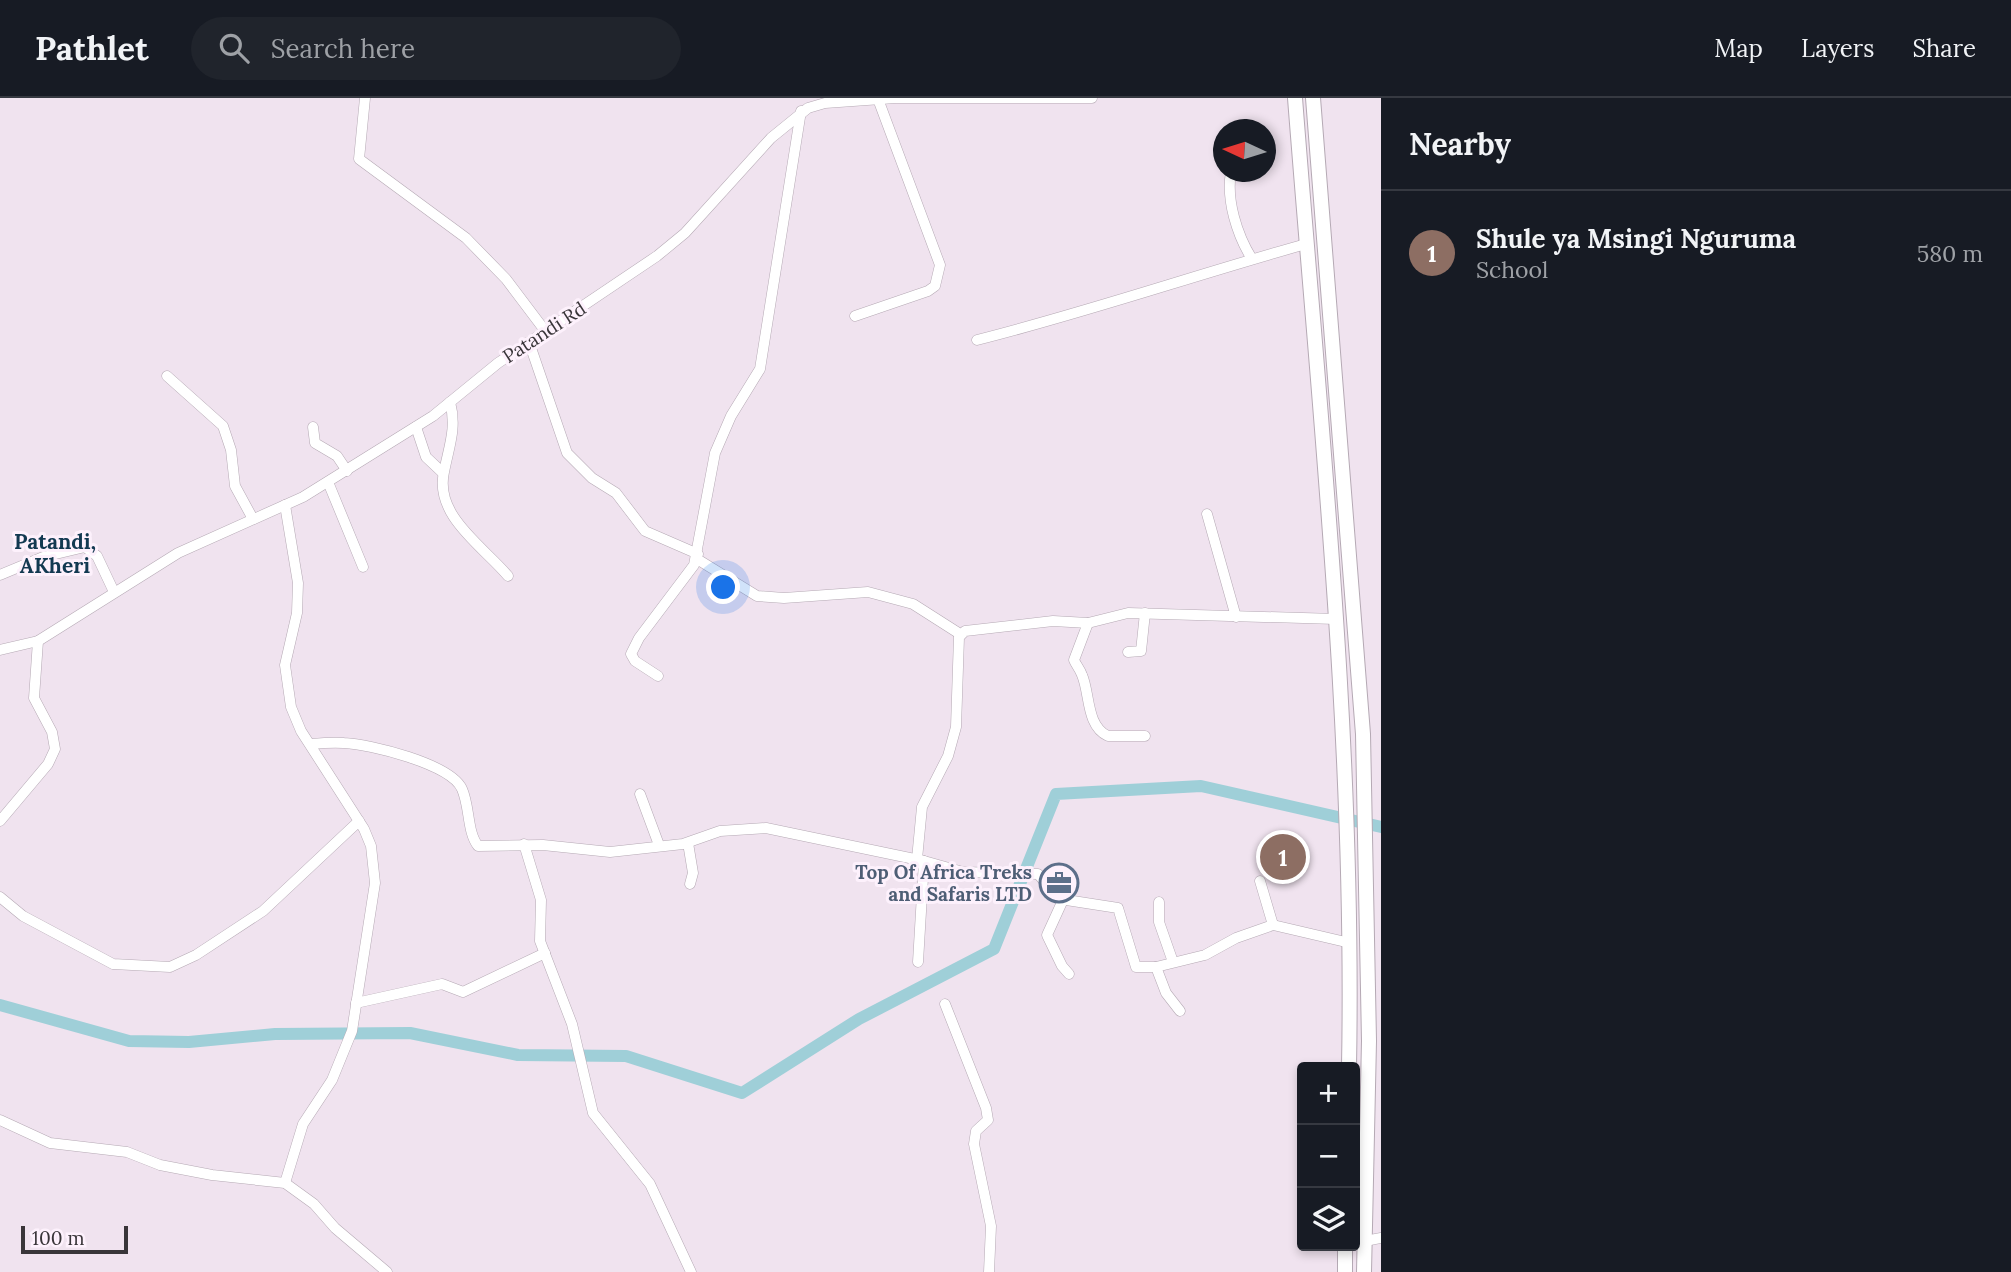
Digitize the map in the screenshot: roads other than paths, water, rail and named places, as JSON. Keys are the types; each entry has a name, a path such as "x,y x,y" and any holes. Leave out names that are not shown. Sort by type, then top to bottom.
{"highway":[{"path":"1294,98 1344,718 1350,943 1349,1062"},
{"path":"1313,98 1363,734 1369,1041 1364,1272"},
{"path":"1316,351 1332,349"},
{"path":"1320,403 1336,400"},
{"path":"1345,1251 1345,1272"}],"street":[{"path":"365,98 359,159 466,238 506,279 546,332"},
{"name":"Patandi Rd","path":"0,650 38,641 178,553 285,505 347,471 416,428 529,342 657,256 685,233 771,138 801,111 845,99 1089,98"},
{"path":"855,316 928,290 935,286 939,275 940,265 931,239 878,99"},
{"path":"658,676 635,661 631,654 639,638 690,573 697,556 715,453 731,416 760,369 801,111"},
{"path":"1232,182 1233,209 1241,238 1252,259"},
{"path":"977,340 1068,318 1155,287 1306,244"},
{"path":"529,342 567,453 592,478 616,493 645,531 697,556 757,596 784,598 868,592 913,604 960,634 976,629 1053,621 1088,623 1128,613 1336,619"},
{"path":"167,376 223,426 233,457 232,476 253,519"},
{"path":"450,402 454,428 443,473 443,484 454,520 508,576"},
{"path":"313,427 315,443 337,456 347,471"},
{"path":"416,428 426,457 443,473"},
{"path":"328,482 363,566"},
{"path":"285,505 298,583 286,674 295,720 359,821 371,846 375,883 349,1040 332,1080 303,1124 285,1182"},
{"path":"1207,514 1236,617"},
{"path":"0,575 43,557 85,547 97,556 114,592"},
{"path":"1129,652 1141,651 1145,613"},
{"path":"1088,623 1074,660 1082,674 1086,699 1096,725 1108,736 1145,736"},
{"path":"918,962 922,807 948,756 956,727 960,634"},
{"path":"0,821 48,764 55,749 52,732 34,698 38,641"},
{"path":"311,744 351,743 387,751 432,766 461,787 477,845 524,844 610,852 688,843 736,829 785,830 963,872 1038,874 1063,900 1118,908 1134,965 1156,967 1205,955 1236,938 1273,925 1350,943"},
{"path":"640,794 659,845"},
{"path":"0,897 23,916 113,964 170,967 196,955 263,911 359,821"},
{"path":"704,838 720,839"},
{"path":"688,843 693,873 690,884"},
{"path":"524,844 541,900 539,931 572,1024 593,1113 650,1184 691,1272"},
{"path":"1260,881 1273,925"},
{"path":"1063,900 1047,935 1062,967 1069,974"},
{"path":"1159,902 1159,922 1173,962"},
{"path":"356,1003 442,984 463,992 545,953"},
{"path":"1156,967 1166,993 1180,1010"},
{"path":"945,1004 986,1108 988,1120 976,1132 974,1144 991,1226 989,1272"},
{"path":"0,1120 50,1143 127,1152 160,1165 212,1175 285,1182 314,1204 335,1228 387,1272"},
{"path":"1365,1241 1381,1238"}],"waterway":[{"path":"0,1005 129,1041 189,1042 275,1034 410,1033 518,1055 626,1056 742,1093 859,1019 994,949 1056,794 1201,786 1381,827"}],"place":[{"name":"Shule ya Msingi Nguruma","path":"1283,857"},
{"name":"Top Of Africa Treks and Safaris LTD","path":"1059,883"}],"district":[{"name":"Patandi, AKheri","path":"55,554"}]}
